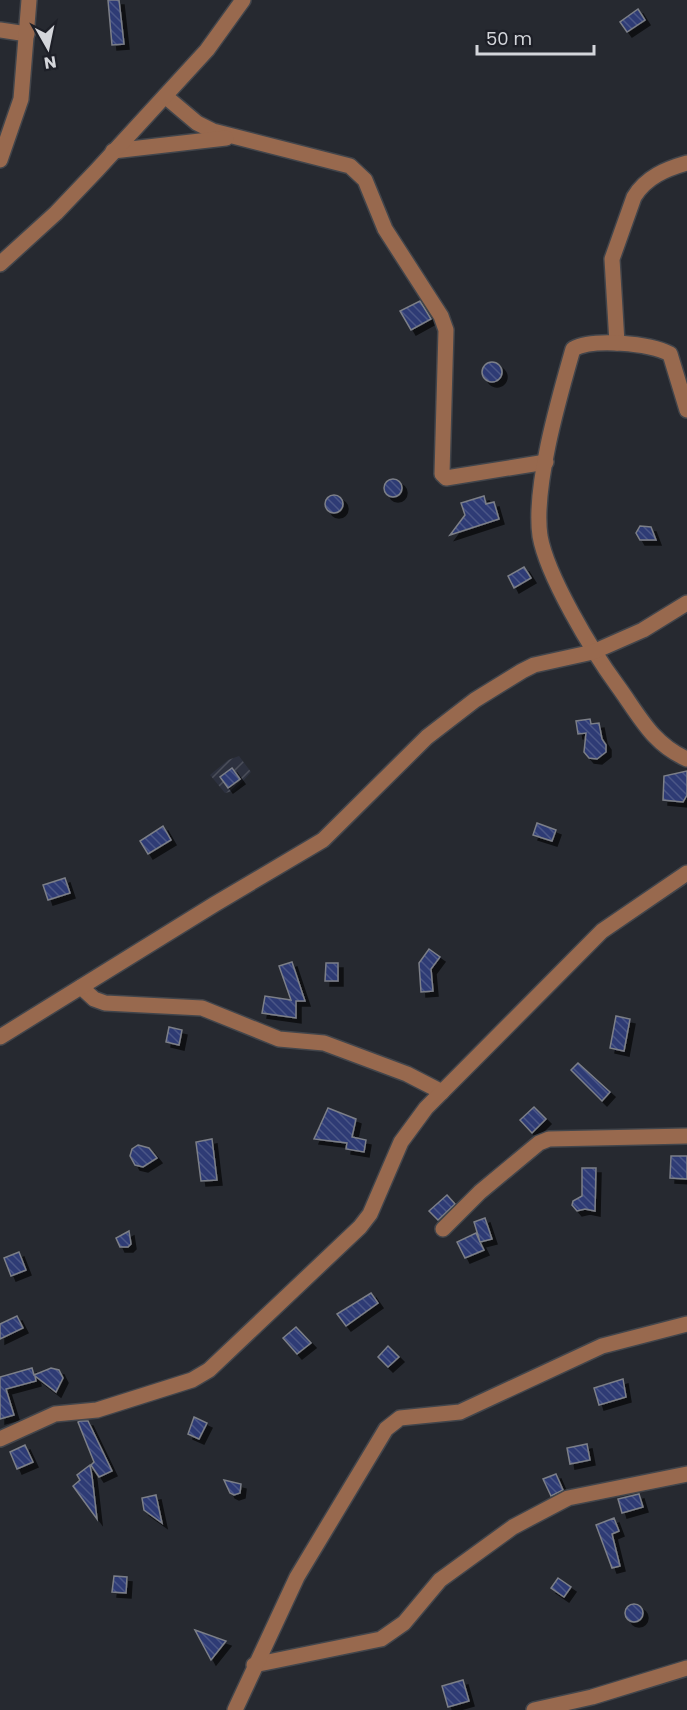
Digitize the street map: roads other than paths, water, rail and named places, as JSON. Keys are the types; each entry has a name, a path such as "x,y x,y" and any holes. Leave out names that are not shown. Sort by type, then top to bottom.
{"street":[{"path":"0,160 21,99 29,0"},
{"path":"0,264 56,213 165,96 207,50 243,0"},
{"path":"0,30 27,34"},
{"path":"165,96 198,123 231,137 350,166 365,180 385,229 441,316 446,330 442,474 446,478 546,462"},
{"path":"113,151 231,137"},
{"path":"616,343 612,260 634,197 639,188 662,171 687,164"},
{"path":"687,410 670,354 616,343 589,342 573,349 546,462 540,510 540,535 546,557 594,652 660,745 687,759"},
{"path":"0,1037 323,840 427,737 475,700 534,665 594,652 643,630 687,603"},
{"path":"0,1439 55,1414 97,1410 192,1380 209,1370 360,1227 370,1214 401,1142 442,1092 602,931 687,873"},
{"path":"81,987 94,999 105,1003 202,1008 279,1039 324,1043 407,1074 442,1092"},
{"path":"443,1229 480,1192 539,1143 549,1139 687,1136"},
{"path":"235,1710 297,1577 386,1429 394,1421 400,1418 460,1412 602,1346 687,1324"},
{"path":"254,1665 381,1639 404,1623 440,1580 513,1527 552,1504 568,1498 687,1474"},
{"path":"534,1710 592,1697 687,1668"}]}
